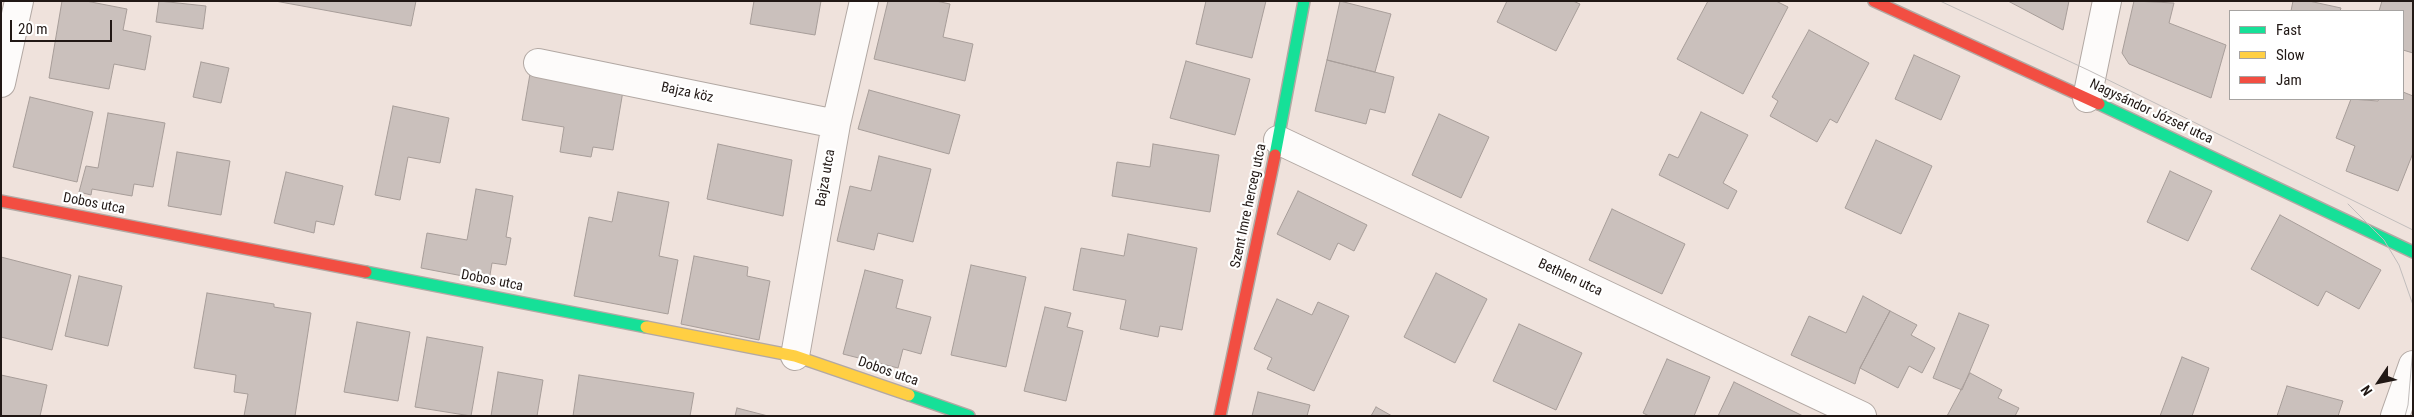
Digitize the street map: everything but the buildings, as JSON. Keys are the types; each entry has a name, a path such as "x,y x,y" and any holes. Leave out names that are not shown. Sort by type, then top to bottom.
{"street":[{"path":"1,83 19,1"},
{"name":"Bajza utca","path":"795,356 836,124 864,1"},
{"name":"Szent Imre herceg utca","path":"1220,416 1278,140 1304,1"},
{"name":"Nagysándor József utca","path":"1874,1 2087,98 2413,252"},
{"path":"2087,98 2107,1"},
{"name":"Bajza köz","path":"538,63 836,124"},
{"name":"Bethlen utca","path":"1278,140 1862,416"},
{"name":"Dobos utca","path":"1,201 795,356 969,416"},
{"path":"2396,416 2413,365"}],"tram line":[{"path":"1940,1 2088,70 2413,230"},
{"path":"2348,204 2384,240 2399,265 2413,305"},
{"path":"2405,416 2408,405 2413,347"}],"traffic: fast":[{"path":"1275,155 1304,1"},
{"path":"2099,104 2413,252"},
{"path":"366,272 646,327"},
{"path":"909,395 969,416"}],"traffic: slow":[{"path":"646,327 795,356 909,395"}],"traffic: jam":[{"path":"1874,1 2099,104"},
{"path":"1220,416 1275,155"},
{"path":"1,201 366,272"}]}
